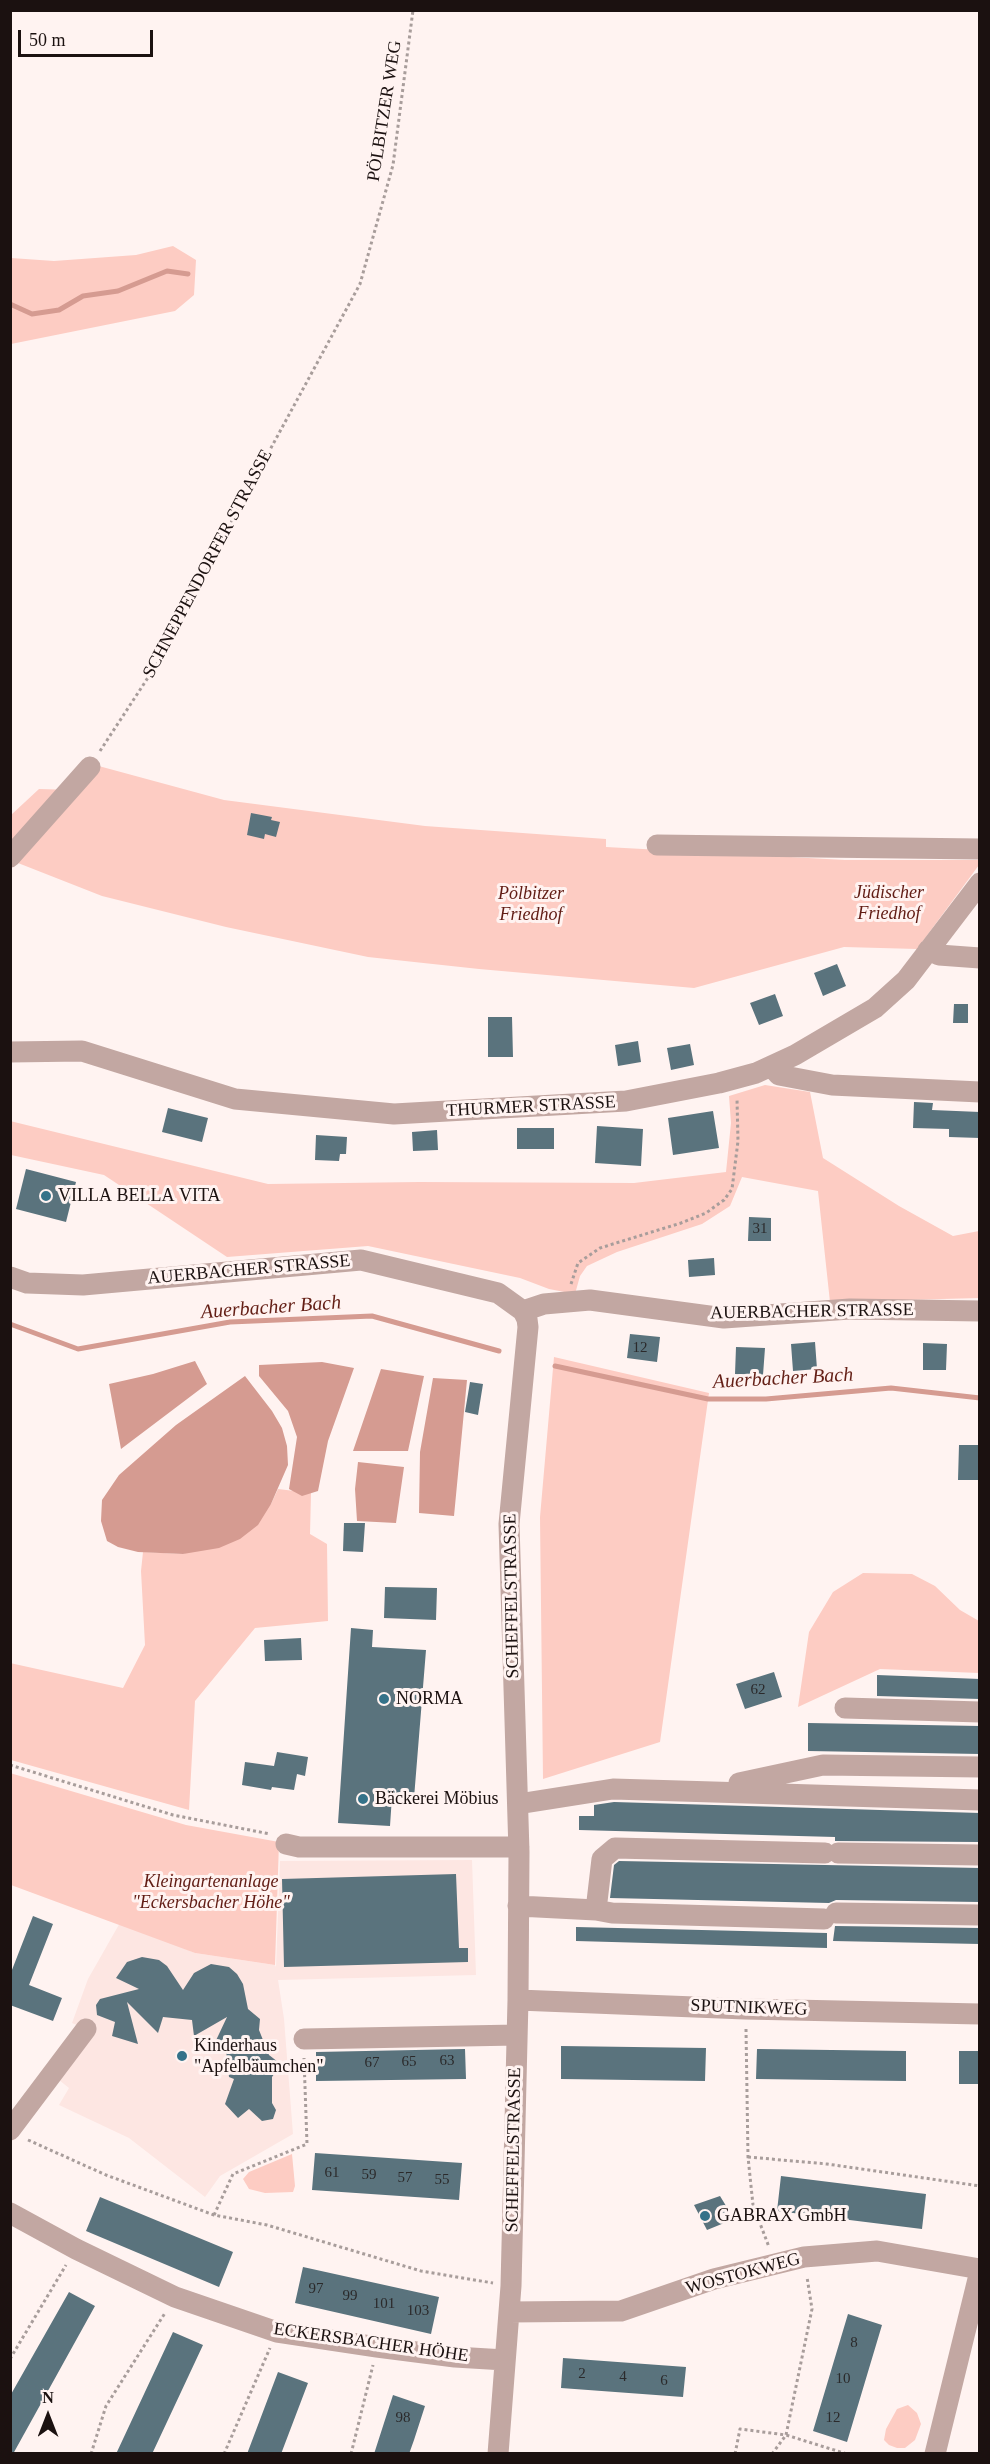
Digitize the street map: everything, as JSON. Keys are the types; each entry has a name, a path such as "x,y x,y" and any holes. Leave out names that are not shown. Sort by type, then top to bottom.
{"street":[{"path":"10,857 90,767"},
{"path":"657,845 980,849"},
{"name":"THURMER STRASSE","path":"10,1052 82,1051 235,1099 394,1114 626,1101 733,1079 771,1066 795,1055 875,1008 906,980 980,883"},
{"path":"928,950 939,955 980,958"},
{"path":"771,1066 779,1076 832,1085 980,1092"},
{"name":"AUERBACHER STRASSE","path":"10,1277 27,1282 83,1285 361,1260 498,1293 523,1311 544,1304 566,1301 616,1302 724,1317 850,1309 980,1311"},
{"name":"SCHEFFELSTRASSE","path":"498,2454 511,2286 518,2000 519,1846 509,1524 528,1328 523,1311"},
{"path":"845,1708 980,1712"},
{"path":"688,1790 768,1778 822,1766 980,1767"},
{"path":"518,1804 612,1789 980,1800"},
{"path":"286,1844 299,1846 519,1846"},
{"path":"596,1910 602,1859 615,1848 980,1855"},
{"path":"518,1906 596,1910 612,1913 830,1916 980,1915"},
{"name":"SPUTNIKWEG","path":"518,2000 745,2009 980,2013"},
{"path":"11,2128 86,2029"},
{"path":"304,2038 517,2035"},
{"name":"ECKERSBACHER HÖHE","path":"10,2213 76,2249 175,2297 277,2332 377,2347 505,2360"},
{"name":"WOSTOKWEG","path":"509,2312 621,2311 714,2279 799,2258 877,2251 980,2270"},
{"path":"934,2454 980,2270"}],"path":[{"name":"PÖLBITZER WEG","path":"360,284 393,165 413,10"},
{"name":"SCHNEPPENDORFER STRASSE","path":"90,767 168,647 240,505 360,284"},
{"path":"566,1301 578,1263 600,1248 681,1224 706,1213 724,1200 732,1189 738,1141 739,1107 733,1079"},
{"path":"10,1765 173,1815 279,1836 286,1844"},
{"path":"745,2009 748,2157 753,2205 768,2247 799,2258 812,2309 786,2435 772,2454"},
{"path":"214,2216 233,2174 308,2144 304,2038"},
{"path":"11,2128 20,2136 106,2175 214,2216 267,2225 421,2271 511,2286"},
{"path":"748,2157 826,2164 980,2187"},
{"path":"10,2359 76,2249"},
{"path":"91,2454 106,2406 175,2297"},
{"path":"224,2454 277,2332"},
{"path":"351,2454 377,2347"},
{"path":"735,2454 740,2429 786,2435 847,2454"}],"shaded area":[{"path":"195,1361 207,1384 121,1449 109,1384"},
{"path":"322,1362 354,1368 328,1441 318,1491 302,1496 289,1489 297,1437 288,1411 259,1376 259,1365"},
{"path":"381,1369 424,1376 408,1451 353,1451"},
{"path":"245,1376 272,1411 282,1428 287,1446 288,1465 271,1504 258,1525 240,1539 219,1548 183,1554 138,1552 118,1547 107,1541 101,1521 102,1500 119,1475 176,1425"},
{"path":"433,1378 467,1380 454,1516 419,1513 420,1452"},
{"path":"358,1462 404,1467 396,1523 357,1521 355,1489"},
{"name":"Kinderhaus \"Apfelbäumchen\"","path":"472,1860 476,1975 278,1980 284,2019 293,2134 220,2176 205,2197 129,2138 59,2105 69,2088 59,2080 86,2029 72,2023 88,1979 121,1921 195,1953 275,1965 276,1967 280,1861"}],"green space":[{"path":"173,246 196,260 194,295 175,311 11,344 11,258 54,261 136,255"},
{"name":"Pölbitzer Friedhof","path":"95,765 224,800 425,826 606,839 606,847 845,860 980,860 979,865 917,949 844,947 694,988 479,969 368,957 226,927 102,896 18,863 11,868 11,815 39,789 75,790"},
{"path":"765,1085 810,1092 823,1158 899,1206 953,1236 979,1231 979,1298 830,1302 818,1191 742,1177 730,1206 702,1224 617,1252 587,1266 580,1276 575,1294 549,1289 520,1278 368,1246 227,1257 104,1175 11,1155 10,1121 268,1184 634,1183 726,1172 731,1123 729,1096"},
{"path":"554,1357 709,1393 660,1742 543,1779 540,1517"},
{"path":"278,1489 311,1493 310,1534 327,1544 328,1621 255,1628 195,1701 189,1810 11,1760 10,1663 123,1688 145,1645 141,1571 143,1552 183,1554 271,1504"},
{"path":"863,1573 912,1574 935,1586 960,1610 979,1621 979,1673 880,1669 798,1707 809,1632 833,1592"},
{"name":"Kleingartenanlage \"Eckersbacher Höhe\"","path":"10,1773 186,1825 279,1842 275,1965 195,1953 11,1885"},
{"path":"292,2154 295,2186 293,2192 265,2193 249,2189 243,2179 249,2172"},
{"path":"908,2405 917,2413 921,2424 915,2440 905,2448 897,2448 884,2440 886,2429 897,2409"}],"building":[{"path":"251,813 272,817 271,820 280,822 276,837 265,834 264,839 247,835"},
{"path":"837,964 846,986 823,996 814,973"},
{"path":"775,994 783,1016 759,1025 750,1003"},
{"path":"954,1004 968,1004 968,1023 953,1023"},
{"path":"488,1017 512,1017 513,1057 488,1057"},
{"path":"638,1041 641,1062 618,1066 615,1045"},
{"path":"690,1044 694,1065 671,1070 667,1048"},
{"path":"914,1102 933,1103 932,1110 980,1112 980,1138 949,1137 949,1129 913,1128"},
{"path":"168,1108 208,1118 202,1142 162,1132"},
{"path":"713,1111 719,1148 673,1155 668,1118"},
{"path":"597,1126 643,1129 641,1166 595,1163"},
{"path":"517,1128 554,1128 554,1149 517,1149"},
{"path":"437,1130 438,1150 413,1151 412,1132"},
{"path":"316,1135 347,1137 346,1154 340,1154 339,1161 315,1160"},
{"name":"VILLA BELLA VITA","path":"26,1169 76,1182 66,1222 16,1209"},
{"path":"749,1217 771,1218 771,1241 748,1241"},
{"path":"714,1258 715,1275 689,1277 688,1260"},
{"path":"630,1334 660,1337 657,1362 627,1358"},
{"path":"815,1342 817,1369 793,1371 791,1344"},
{"path":"923,1343 947,1344 946,1370 923,1370"},
{"path":"736,1347 765,1348 763,1375 735,1374"},
{"path":"470,1382 483,1384 478,1415 465,1412"},
{"path":"959,1445 980,1445 980,1480 958,1480"},
{"path":"344,1523 365,1523 363,1552 343,1551"},
{"path":"385,1587 437,1588 436,1620 384,1618"},
{"name":"NORMA","path":"351,1628 373,1630 372,1647 426,1650 414,1798 392,1796 390,1826 338,1823"},
{"path":"301,1638 302,1660 265,1661 264,1640"},
{"path":"774,1672 782,1697 745,1709 736,1684"},
{"path":"877,1675 980,1679 980,1699 877,1696"},
{"path":"808,1723 980,1726 980,1754 808,1751"},
{"path":"277,1752 308,1757 305,1776 297,1774 294,1790 272,1787 271,1790 242,1785 245,1762 274,1766"},
{"path":"614,1802 980,1813 980,1842 835,1841 835,1837 579,1830 579,1816 594,1816 594,1805"},
{"path":"619,1861 980,1868 980,1902 836,1900 829,1903 610,1898 614,1865"},
{"path":"456,1874 459,1948 468,1948 468,1962 284,1967 282,1879"},
{"path":"33,1916 53,1924 29,1985 62,1998 53,2021 10,2005 10,1975"},
{"path":"835,1926 980,1928 980,1944 833,1941"},
{"path":"576,1927 827,1933 827,1948 576,1941"},
{"path":"142,1957 159,1960 167,1966 183,1990 194,1973 211,1964 229,1967 237,1974 243,1984 248,2009 260,2019 259,2030 269,2055 278,2062 277,2070 272,2077 272,2103 276,2110 273,2119 262,2121 249,2109 238,2118 225,2104 234,2079 229,2077 226,2050 211,2051 227,2017 194,2036 192,2020 163,2017 158,2033 127,2002 138,2044 112,2036 115,2022 97,2015 96,2005 100,1999 139,1989 116,1978 127,1962"},
{"path":"561,2046 706,2048 705,2081 561,2079"},
{"path":"465,2049 466,2079 316,2081 316,2052"},
{"path":"757,2049 906,2051 906,2081 756,2079"},
{"path":"959,2051 980,2051 980,2084 959,2084"},
{"path":"315,2153 462,2163 459,2200 312,2190"},
{"path":"781,2176 926,2194 922,2229 777,2211"},
{"path":"720,2196 734,2219 707,2230 694,2205"},
{"path":"100,2197 233,2252 219,2287 86,2231"},
{"path":"303,2267 439,2297 431,2334 295,2303"},
{"path":"69,2292 95,2306 13,2454 10,2454 10,2396"},
{"path":"848,2314 882,2325 847,2442 813,2431"},
{"path":"173,2332 203,2345 152,2454 116,2454"},
{"path":"563,2358 686,2367 683,2397 561,2388"},
{"path":"278,2372 308,2383 281,2454 247,2454"},
{"path":"393,2395 425,2406 409,2454 374,2454"}],"waterway":[{"path":"10,304 32,314 59,310 83,296 118,291 167,271 188,274"},
{"name":"Auerbacher Bach","path":"10,1324 78,1349 230,1322 372,1316 499,1351"},
{"name":"Auerbacher Bach","path":"555,1366 708,1399 766,1399 891,1388 980,1398"}],"place":[{"name":"VILLA BELLA VITA","path":"46,1196"},
{"name":"NORMA","path":"384,1699"},
{"name":"Bäckerei Möbius","path":"363,1799"},
{"name":"Kinderhaus \"Apfelbäumchen\"","path":"182,2056"},
{"name":"GABRAX GmbH","path":"705,2216"}],"park label":[{"name":"Jüdischer Friedhof","path":"889,903"}]}
